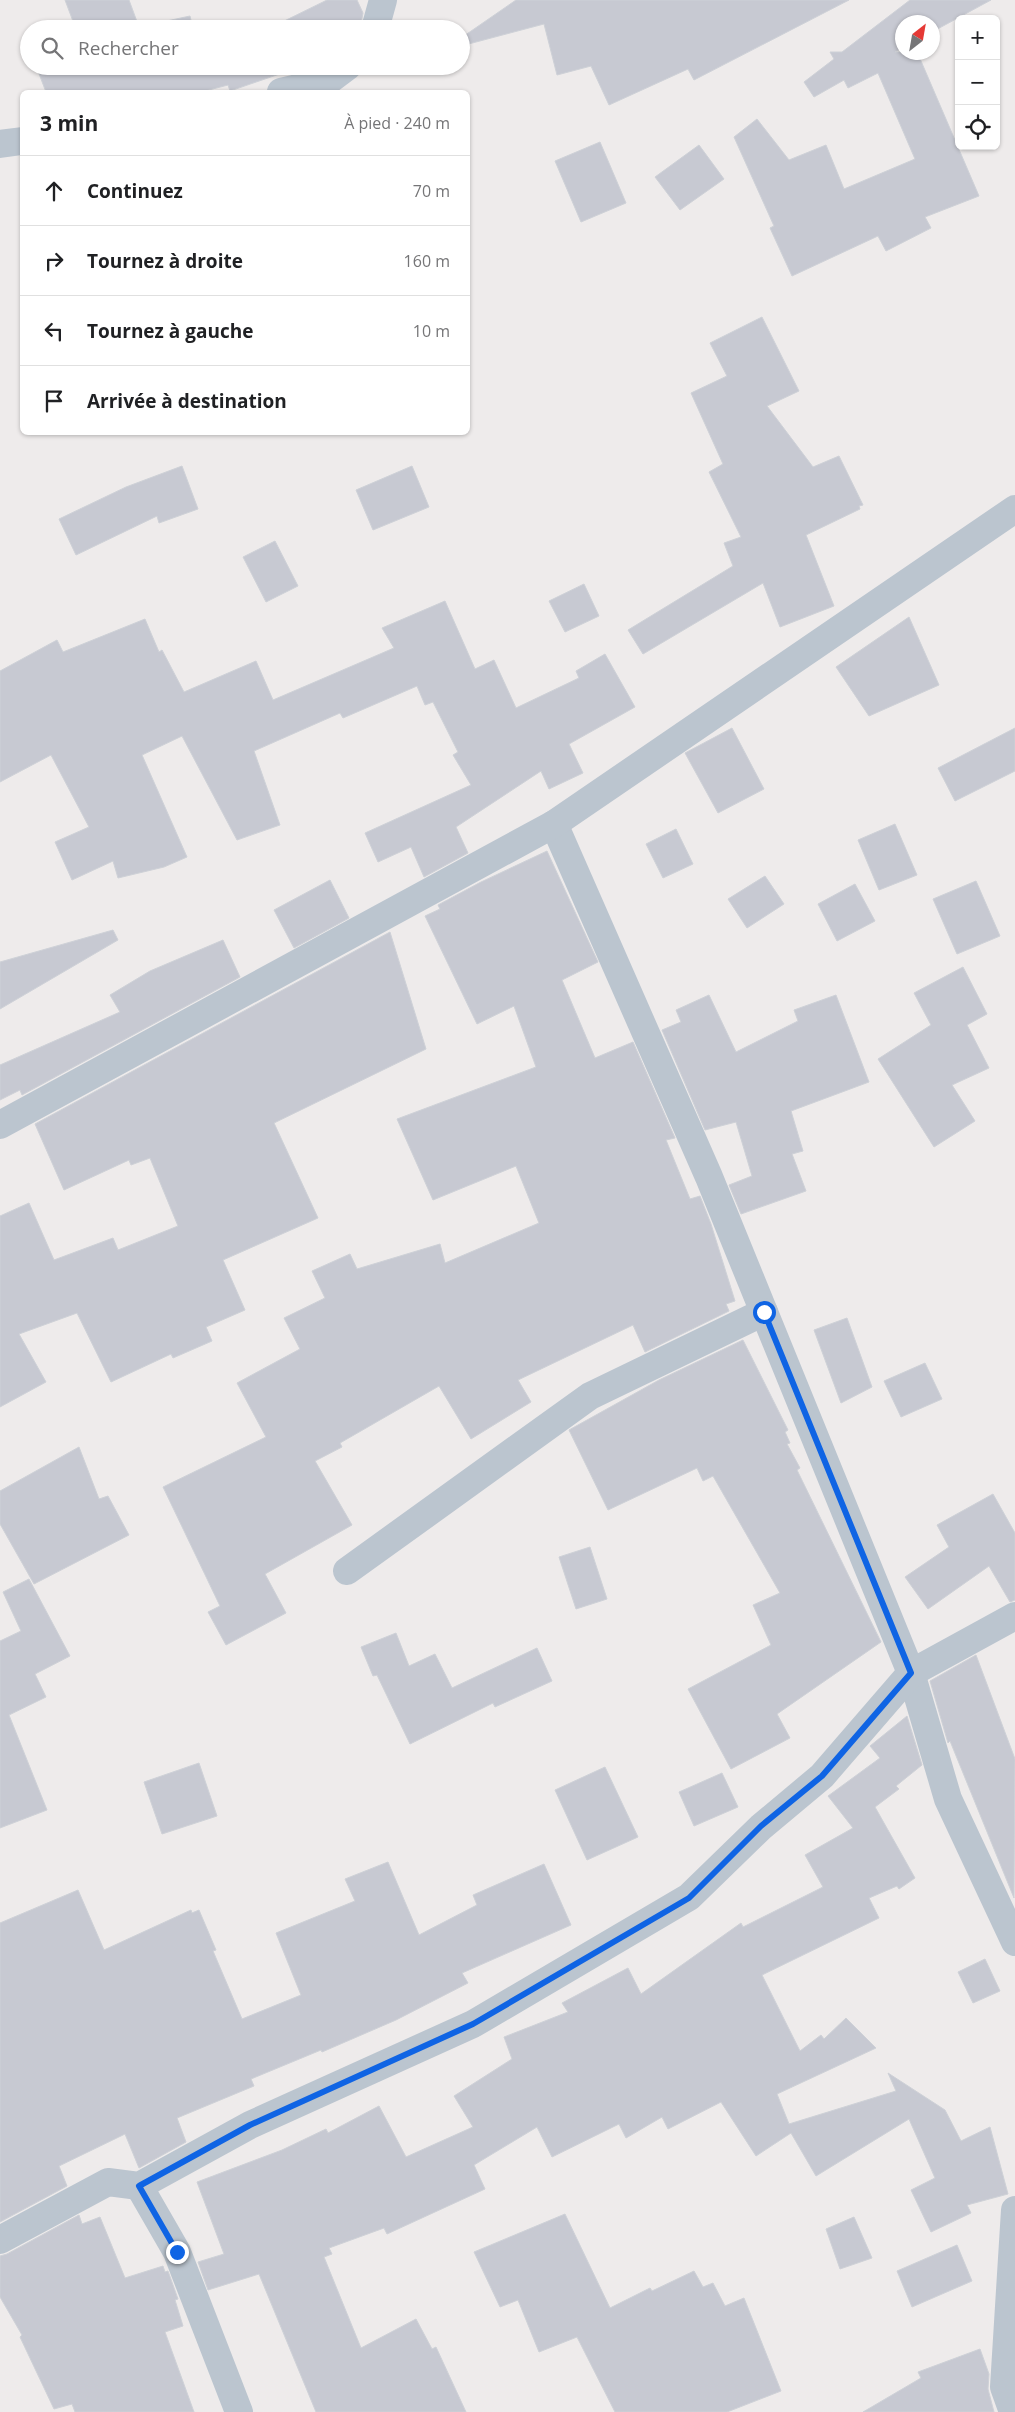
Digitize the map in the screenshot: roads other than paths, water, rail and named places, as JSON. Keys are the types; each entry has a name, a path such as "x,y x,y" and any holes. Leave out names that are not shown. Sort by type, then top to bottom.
{"street":[{"path":"377,20 383,0"},
{"path":"290,90 328,81 336,75"},
{"path":"0,144 20,141"},
{"path":"0,1125 554,824 1015,509"},
{"path":"554,824 709,1177 911,1673 948,1799 1015,1942"},
{"path":"347,1571 590,1396 764,1312"},
{"path":"0,2240 108,2182 139,2186 250,2125 473,2024 689,1898 761,1826 822,1776 911,1673 1015,1616"},
{"path":"139,2186 177,2252 240,2412"},
{"path":"1013,2412 1004,2387 1013,2287 1015,2210"}]}
